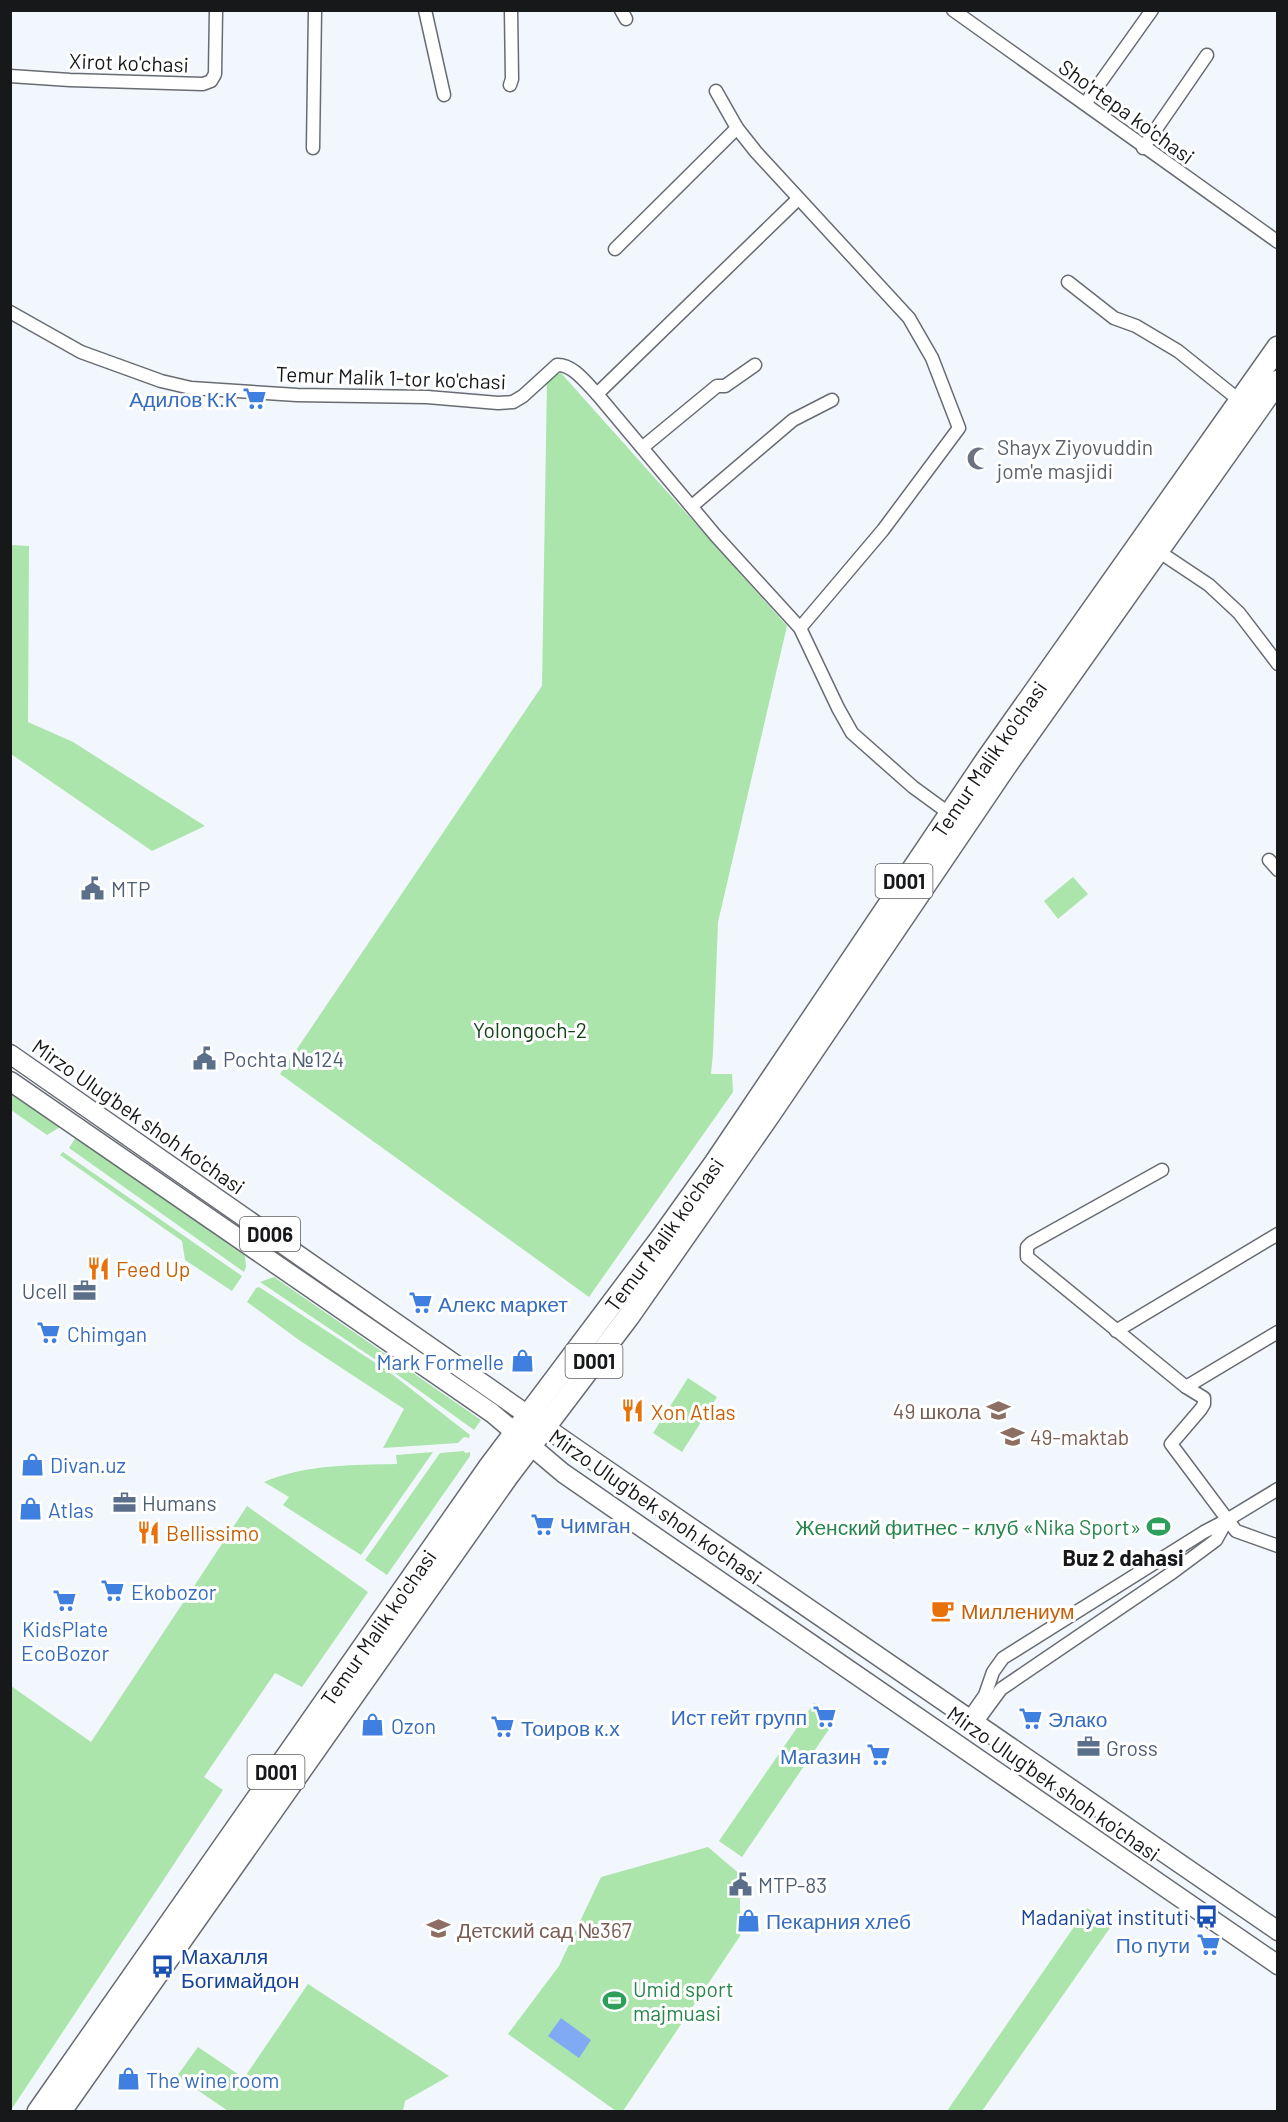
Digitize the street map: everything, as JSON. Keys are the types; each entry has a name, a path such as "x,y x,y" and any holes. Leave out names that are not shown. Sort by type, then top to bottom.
{"highway":[{"name":"Temur Malik ko'chasi","path":"537,1421 715,1163 950,814 1278,347"},
{"name":"Temur Malik ko'chasi","path":"38,2112 108,2028 523,1439 629,1316 757,1133 1005,767 1278,381"},
{"name":"Temur Malik ko'chasi","path":"60,2112 108,2028"}],"main road":[{"name":"Mirzo Ulug'bek shoh ko'chasi","path":"10,1054 537,1421 1278,1931"},
{"name":"Mirzo Ulug'bek shoh ko'chasi","path":"10,1081 492,1413 563,1473 1278,1965"},
{"path":"354,1318 366,1301"},
{"path":"754,1604 769,1581"},
{"path":"844,1666 860,1644"},
{"path":"1072,1823 1088,1800"}],"street":[{"name":"Xirot ko'chasi","path":"10,76 203,84 211,81 215,74 216,10"},
{"path":"313,148 315,10"},
{"path":"425,10 444,95"},
{"path":"510,85 512,79 511,10"},
{"path":"1085,104 1152,10"},
{"name":"Sho'rtepa ko'chasi","path":"958,12 1143,148 1278,242"},
{"path":"1143,148 1206,55"},
{"path":"716,91 737,128 798,199 909,318 932,358 959,428 883,530 800,628"},
{"path":"615,249 737,128"},
{"path":"597,394 798,199"},
{"path":"1068,282 1114,318 1136,326 1178,351 1239,400"},
{"name":"Temur Malik 1-tor ko'chasi","path":"10,312 81,352 161,381 191,388 297,395 427,397 498,403 513,402 523,396 561,364 578,375 597,394 800,628 852,733 912,787 950,814"},
{"path":"643,447 717,386 725,386 754,365"},
{"path":"692,506 793,420 832,400"},
{"path":"1158,551 1209,585 1239,613 1278,664"},
{"path":"1162,1170 1031,1243 1026,1252 1029,1259 1116,1331 1186,1387 1204,1398 1204,1404 1171,1444 1236,1531 1278,1546"},
{"path":"1116,1331 1278,1234"},
{"path":"1186,1387 1278,1332"},
{"path":"972,1721 993,1672 1003,1658 1204,1532 1278,1489"},
{"path":"972,1721 1001,1689 1208,1547 1216,1540 1227,1520"}],"green space":[{"name":"Yolongoch-2","path":"561,373 787,626 718,922 711,1074 732,1074 733,1092 589,1297 280,1074 542,686 547,379"},
{"path":"11,545 29,546 28,722 73,742 205,826 152,851 11,754"},
{"path":"1073,877 1088,894 1058,919 1044,901"},
{"path":"11,1093 60,1127 47,1135 11,1110"},
{"path":"76,1137 245,1256 244,1272 69,1148"},
{"path":"63,1152 242,1276 232,1291 185,1260 182,1241 60,1155"},
{"path":"274,1277 481,1420 474,1430 388,1368 260,1282"},
{"path":"259,1287 388,1371 470,1435 469,1438 464,1437 458,1443 383,1448 404,1409 299,1340 247,1302"},
{"path":"688,1378 717,1397 682,1452 653,1433"},
{"path":"464,1451 465,1453 470,1452 470,1456 387,1575 365,1560 440,1453"},
{"path":"433,1452 361,1555 283,1505 289,1497 264,1482 313,1469 346,1465 397,1464 396,1455"},
{"path":"247,1506 368,1592 302,1687 275,1673 204,1777 223,1790 11,2110 11,1686 91,1742"},
{"path":"814,1703 836,1719 742,1857 719,1841"},
{"name":"Umid sport majmuasi","path":"708,1847 749,1882 740,1899 740,1936 623,2111 616,2111 508,2034 559,1966 601,1877"},
{"path":"1087,1908 1112,1925 982,2111 947,2111"},
{"path":"308,1984 449,2076 405,2101 403,2111 228,2111 177,2076 198,2047 244,2078"}],"water":[{"path":"561,2018 591,2040 579,2058 548,2036"}],"place":[{"name":"Адилов К.К","path":"255,398"},
{"name":"Shayx Ziyovuddin jom'e masjidi","path":"979,458"},
{"name":"MTP","path":"93,888"},
{"name":"Pochta №124","path":"205,1058"},
{"name":"Feed Up","path":"98,1268"},
{"name":"Ucell","path":"85,1290"},
{"name":"Алекс маркет","path":"420,1303"},
{"name":"Chimgan","path":"49,1333"},
{"name":"Mark Formelle","path":"522,1361"},
{"name":"49 школа","path":"999,1410"},
{"name":"Xon Atlas","path":"633,1411"},
{"name":"49-maktab","path":"1012,1436"},
{"name":"Divan.uz","path":"32,1464"},
{"name":"Humans","path":"124,1502"},
{"name":"Atlas","path":"30,1509"},
{"name":"Чимган","path":"542,1524"},
{"name":"Женский фитнес - клуб «Nika Sport»","path":"1159,1526"},
{"name":"Bellissimo","path":"148,1532"},
{"name":"Ekobozor","path":"113,1591"},
{"name":"KidsPlate EcoBozor","path":"65,1600"},
{"name":"Миллениум","path":"943,1610"},
{"name":"Ист гейт групп","path":"825,1716"},
{"name":"Элако","path":"1030,1718"},
{"name":"Ozon","path":"373,1725"},
{"name":"Тоиров к.х","path":"503,1727"},
{"name":"Gross","path":"1088,1747"},
{"name":"Магазин","path":"879,1755"},
{"name":"MTP-83","path":"740,1884"},
{"name":"Madaniyat instituti","path":"1207,1916"},
{"name":"Пекарния хлеб","path":"748,1920"},
{"name":"Детский сад №367","path":"439,1929"},
{"name":"По пути","path":"1208,1944"},
{"name":"Махалля Богимайдон","path":"163,1967"},
{"name":"Umid sport majmuasi","path":"615,2000"},
{"name":"The wine room","path":"128,2079"}],"district":[{"name":"Buz 2 dahasi","path":"1123,1557"}]}
